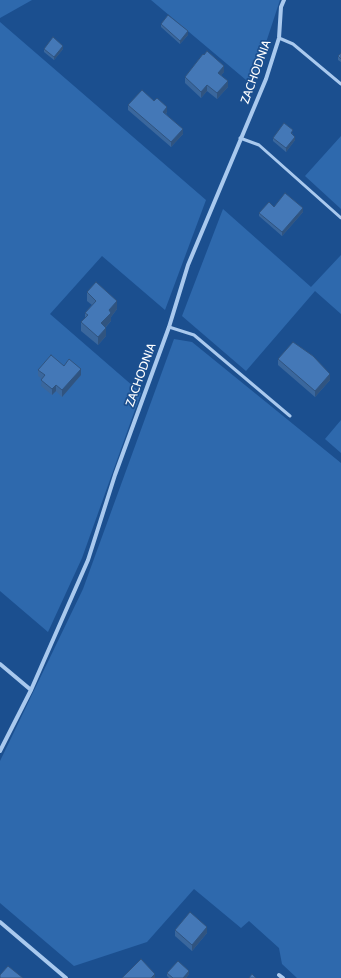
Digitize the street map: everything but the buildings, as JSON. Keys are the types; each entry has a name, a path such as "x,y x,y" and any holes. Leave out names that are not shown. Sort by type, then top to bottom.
{"street":[{"name":"ZACHODNIA","path":"0,751 31,690 88,560 115,475 169,327 188,265 266,79 279,38 281,7 284,0"},
{"path":"0,664 31,690"},
{"path":"0,922 66,978"},
{"path":"279,974 283,978"}],"lane":[{"path":"279,38 293,44 341,84"},
{"path":"240,138 259,145 341,218"},
{"path":"169,327 194,335 290,416"}],"shaded area":[{"path":"0,0 32,0 0,18"},
{"path":"151,0 280,0 252,85"},
{"path":"0,22 206,200 165,310 102,256 50,314 141,393 82,558 48,632 0,591"},
{"path":"341,136 341,209 305,176"},
{"path":"223,209 311,287 341,255 341,314 315,291 246,371 182,316"},
{"path":"174,339 192,342 341,463 341,978 297,978 282,964 279,948 249,921 241,928 194,889 147,942 74,966 0,903 0,761 83,589"},
{"path":"341,420 341,453 325,439"}]}
